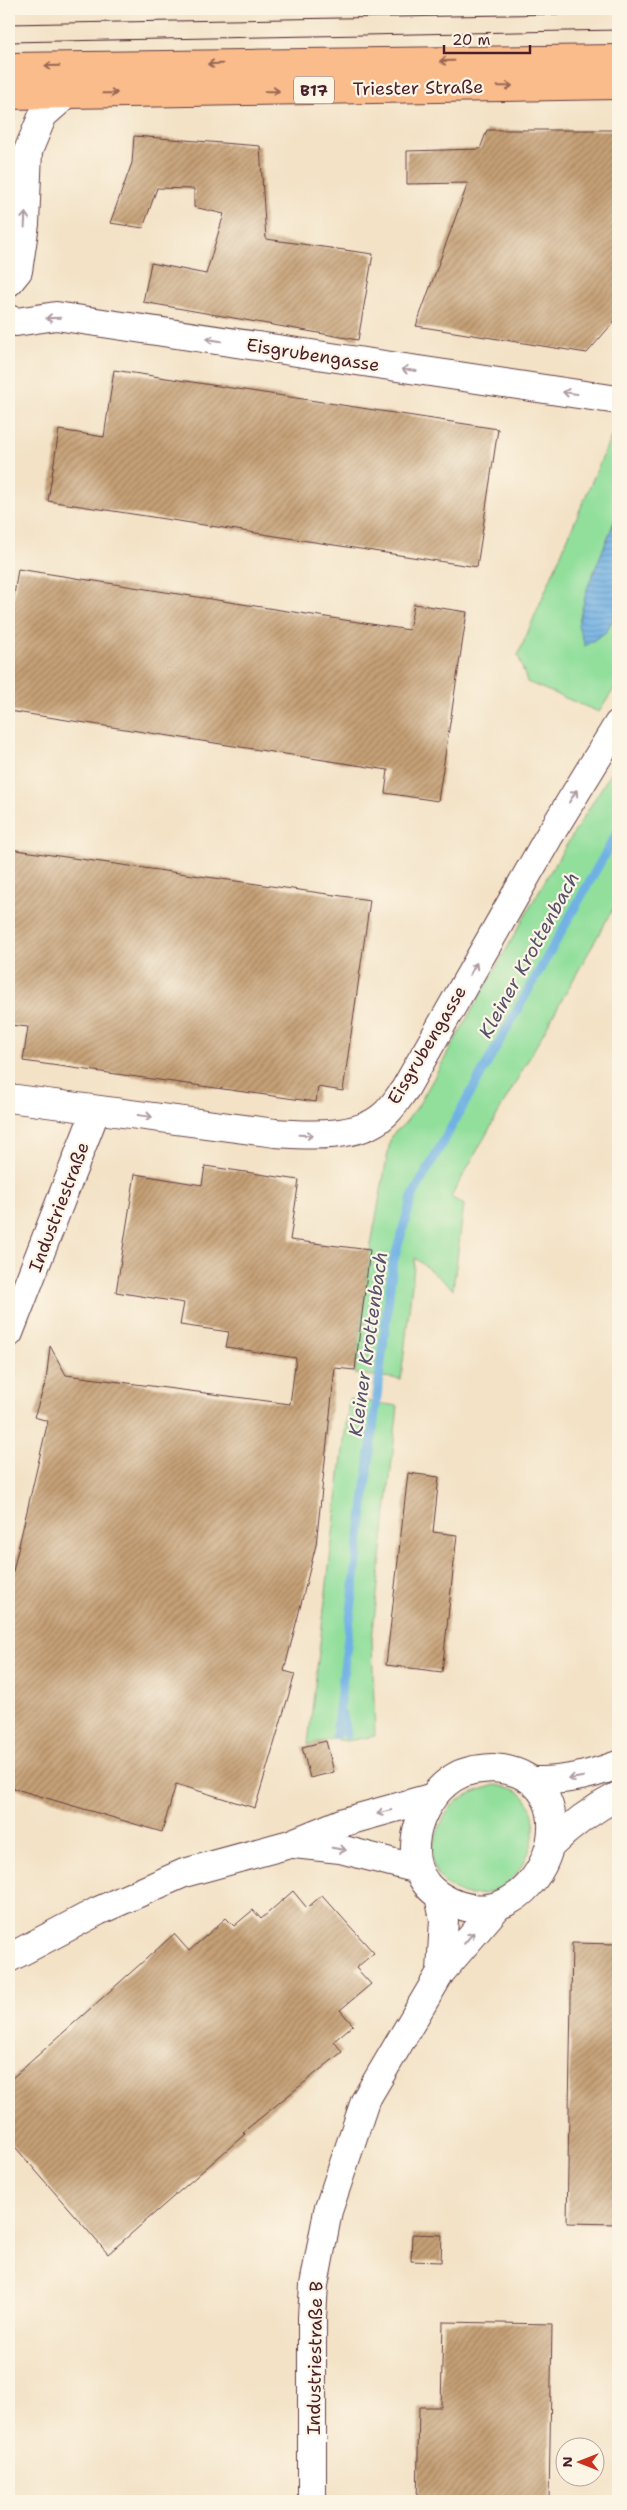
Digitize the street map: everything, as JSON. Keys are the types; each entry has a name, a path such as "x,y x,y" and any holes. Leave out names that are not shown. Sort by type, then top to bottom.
{"main road":[{"name":"Triester Straße","path":"9,67 618,58"},
{"name":"Triester Straße","path":"9,94 618,85"}],"street":[{"path":"9,282 18,272 24,234 28,151 43,115 67,94"},
{"name":"Eisgrubengasse","path":"9,320 16,322 56,316 618,400"},
{"name":"Eisgrubengasse","path":"9,1098 274,1133 313,1135 354,1131 383,1117 405,1089 548,838 618,724"},
{"name":"Industriestraße","path":"9,1334 96,1110"},
{"path":"532,1781 558,1781 582,1778 618,1765"},
{"path":"468,1770 511,1770 532,1781 548,1800 552,1818 551,1845 542,1869 529,1887 498,1906 474,1908 457,1904 439,1896 428,1885 418,1869 415,1847 418,1823 430,1798 452,1778 468,1770"},
{"path":"551,1845 566,1830 595,1808 618,1796"},
{"path":"9,1958 98,1910 184,1873 290,1844 344,1822 430,1798"},
{"path":"290,1844 340,1849 418,1869"},
{"name":"Industriestraße B","path":"439,1896 444,1919 441,1972"},
{"name":"Industriestraße B","path":"312,2501 312,2317 314,2285 328,2211 365,2101 441,1972 498,1906"}],"green space":[{"path":"616,425 618,425 618,512 603,550 606,632 618,610 618,683 599,712 527,682 518,655"},
{"path":"618,761 618,900 451,1197 464,1205 453,1289 415,1258 401,1379 355,1374 370,1250 391,1136 405,1123 418,1106 547,877"},
{"path":"349,1399 398,1406 372,1639 375,1736 347,1741 333,1739 308,1744"},
{"path":"495,1785 518,1791 530,1806 534,1821 533,1837 528,1854 508,1882 494,1891 465,1895 441,1880 436,1872 433,1852 436,1836 443,1820 455,1803 472,1793"}],"water":[{"path":"618,512 618,610 606,632 585,646 578,625 587,589"}],"building":[{"path":"487,130 618,130 618,317 587,353 416,326 468,183 407,184 407,151 480,149"},
{"path":"134,136 260,146 266,239 373,254 358,340 143,302 151,263 206,274 224,214 194,207 194,189 157,188 143,228 110,223 132,163"},
{"path":"114,370 498,429 477,567 48,501 59,430 104,437"},
{"path":"18,569 409,630 414,604 467,612 438,801 385,793 388,770 9,711 9,628"},
{"path":"9,849 370,900 343,1091 318,1087 316,1102 23,1061 28,1027 9,1025"},
{"path":"205,1166 299,1180 290,1240 370,1250 355,1370 335,1368 316,1545 284,1671 295,1674 255,1808 176,1784 162,1832 9,1787 9,1588 48,1421 34,1417 46,1381 50,1346 66,1375 290,1404 296,1358 226,1347 229,1332 180,1325 184,1303 116,1292 135,1174 202,1185"},
{"path":"408,1473 439,1477 433,1532 457,1535 442,1672 386,1665"},
{"path":"326,1741 334,1772 310,1778 302,1747"},
{"path":"293,1891 307,1908 322,1895 374,1953 356,1968 371,1984 340,2010 353,2025 334,2041 342,2052 243,2132 245,2134 108,2254 9,2140 9,2081 174,1934 189,1951 226,1918 234,1926 253,1910 261,1919"},
{"path":"572,1943 618,1944 618,2224 567,2223"},
{"path":"412,2234 442,2235 441,2262 411,2261"},
{"path":"443,2322 552,2324 549,2501 417,2501 419,2407 441,2407"}],"waterway":[{"name":"Kleiner Krottenbach","path":"336,1735 393,1263 412,1197 618,831"},
{"path":"342,1714 347,1735"}],"tram line":[{"path":"9,24 618,13"},
{"path":"9,42 618,30"}]}
